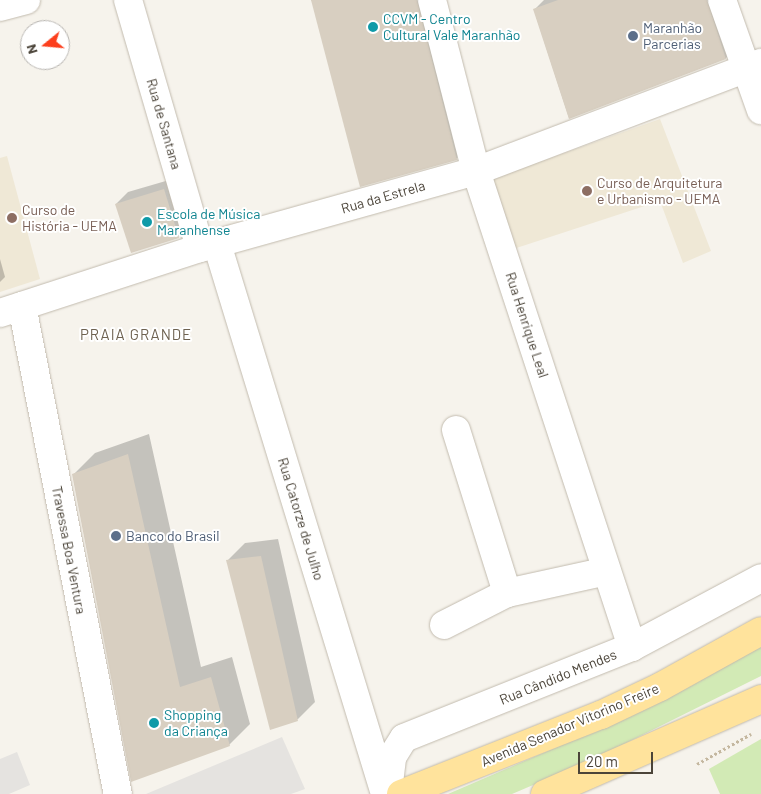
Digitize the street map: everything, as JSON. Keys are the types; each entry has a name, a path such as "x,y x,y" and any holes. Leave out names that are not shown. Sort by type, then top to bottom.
{"main road":[{"name":"Avenida Senador Vitorino Freire","path":"397,794 601,715 660,687 761,631"},
{"path":"546,794 761,698"}],"street":[{"path":"0,7 26,0"},
{"name":"Rua de Santana","path":"128,0 209,246"},
{"name":"Rua Henrique Leal","path":"432,0 476,171 632,647"},
{"path":"722,0 753,67 761,110"},
{"name":"Rua da Estrela","path":"11,310 209,246 476,171 753,67"},
{"name":"Rua Catorze de Julho","path":"209,246 397,794"},
{"name":"Travessa Boa Ventura","path":"11,310 118,794"},
{"path":"456,430 507,593"},
{"path":"444,625 507,593 607,571"},
{"name":"Rua Cândido Mendes","path":"397,794 392,757 404,738 632,647 761,578"}],"path":[{"path":"697,764 753,733"}],"shaded area":[{"name":"Curso de Arquitetura e Urbanismo - UEMA","path":"660,119 711,251 683,263 660,201 507,251 483,182"},
{"name":"Curso de História - UEMA","path":"7,156 40,279 0,292 0,158"},
{"path":"282,737 305,789 291,794 146,794"},
{"path":"17,752 30,785 9,794 0,794 0,759"}],"green space":[{"path":"761,647 761,676 594,759 512,794 448,794 615,722"},
{"path":"761,739 761,794 720,794 709,769"}],"building":[{"path":"311,0 417,0 457,160 360,187"},
{"name":"Maranhão Parcerias","path":"558,0 707,0 726,59 569,119 533,9"},
{"name":"Escola de Música Maranhense","path":"164,189 179,238 131,253 115,204"},
{"path":"128,454 180,687 211,677 230,746 131,782 72,474"},
{"path":"261,556 298,721 270,730 226,560"}],"place":[{"name":"CCVM - Centro Cultural Vale Maranhão","path":"373,27"},
{"name":"Maranhão Parcerias","path":"633,36"},
{"name":"Curso de Arquitetura e Urbanismo - UEMA","path":"587,191"},
{"name":"Curso de História - UEMA","path":"12,218"},
{"name":"Escola de Música Maranhense","path":"147,222"},
{"name":"Banco do Brasil","path":"116,536"},
{"name":"Shopping da Criança","path":"154,723"}],"district":[{"name":"PRAIA GRANDE","path":"136,335"}]}
